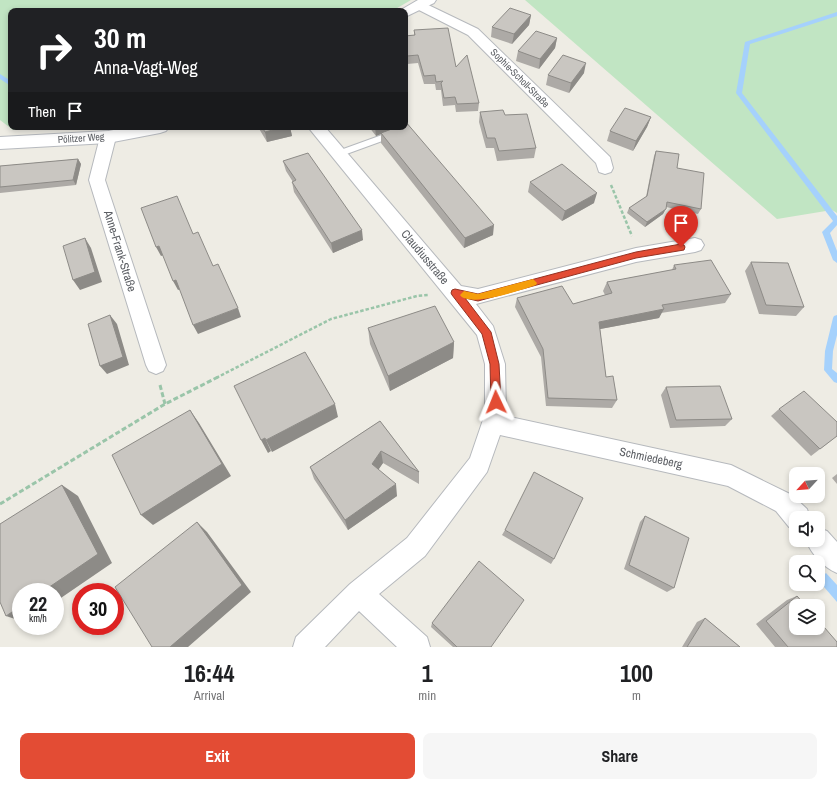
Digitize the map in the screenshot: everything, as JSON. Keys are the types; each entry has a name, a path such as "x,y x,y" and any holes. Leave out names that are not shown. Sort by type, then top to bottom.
{"main road":[{"path":"408,11 424,2"},
{"name":"Pölitzer Weg","path":"0,143 108,136 143,130"}],"street":[{"name":"Sophie-Scholl-Straße","path":"424,2 473,32 604,161 605,168"},
{"name":"Claudiusstraße","path":"306,647 359,593 416,547 479,464 496,414 495,364 486,332 318,130"},
{"name":"Anne-Frank-Straße","path":"108,136 97,180 156,365"},
{"path":"455,293 478,297 641,254 695,245"},
{"name":"Schmiedeberg","path":"493,423 731,476 784,502 792,511"},
{"path":"825,547 837,560"},
{"path":"359,593 417,647"}],"lane":[{"path":"338,154 401,131"}],"path":[{"path":"605,168 641,254"},
{"path":"0,504 165,404 331,319 417,296 455,293"}],"green space":[{"path":"0,0 411,0 397,8 8,8 8,126 0,120"},
{"path":"525,0 837,0 837,213 832,210 777,219"}],"water":[{"path":"826,573 837,585 837,602 825,588"}],"building":[{"path":"510,8 531,15 514,34 492,27"},
{"path":"448,28 456,67 467,55 479,103 457,104 455,97 444,98 441,83 443,81 436,82 435,75 424,76 418,55 408,56 408,36 415,35 414,30"},
{"path":"536,31 557,38 540,59 518,51"},
{"path":"563,55 586,63 571,83 548,75"},
{"path":"625,108 651,117 636,141 610,131"},
{"path":"503,110 505,115 527,114 536,148 499,151 495,138 487,138 480,112"},
{"path":"408,125 494,225 465,238 381,133 389,130 408,130"},
{"path":"656,151 679,154 677,168 704,173 701,209 667,202 666,209 647,222 629,208 647,196"},
{"path":"308,153 362,230 331,243 292,182 296,180 283,161"},
{"path":"78,159 73,180 0,187 0,166"},
{"path":"562,164 597,193 565,211 530,182"},
{"path":"177,196 193,234 198,232 213,266 218,264 238,308 193,325 176,280 173,281 159,246 156,247 141,208"},
{"path":"85,238 95,272 73,280 63,246"},
{"path":"711,260 731,294 662,305 664,309 599,322 606,377 613,376 617,400 548,398 543,349 517,298 562,286 573,304 612,293 607,282 676,269 674,265"},
{"path":"751,262 788,263 804,307 766,305"},
{"path":"435,306 454,342 388,376 368,328"},
{"path":"110,315 123,357 100,366 88,324"},
{"path":"305,352 335,404 266,440 265,438 261,440 234,386"},
{"path":"720,386 732,419 676,420 666,387"},
{"path":"804,391 837,422 837,436 820,449 779,409"},
{"path":"190,410 222,464 141,515 112,455"},
{"path":"380,421 419,472 381,451 372,464 396,484 345,520 310,467"},
{"path":"534,472 583,498 554,559 505,530"},
{"path":"62,485 98,554 55,583 12,583 12,612 6,616 0,602 0,524"},
{"path":"645,516 689,538 674,588 629,565"},
{"path":"197,522 242,585 170,647 152,647 124,602 124,583 120,583"},
{"path":"479,561 524,600 491,647 457,647 432,623"},
{"path":"789,602 789,635 825,635 825,628 837,642 837,647 788,647 766,621"},
{"path":"705,618 740,647 687,647"}],"waterway":[{"path":"837,14 747,43 739,93 837,221 826,232 837,260"},
{"path":"0,76 8,82"},
{"path":"837,318 829,351 828,370 837,379"}],"slow traffic":[{"path":"464,295 478,297 533,283"}],"route":[{"path":"496,402 495,364 486,332 455,293 478,297 636,255 681,247"}]}
